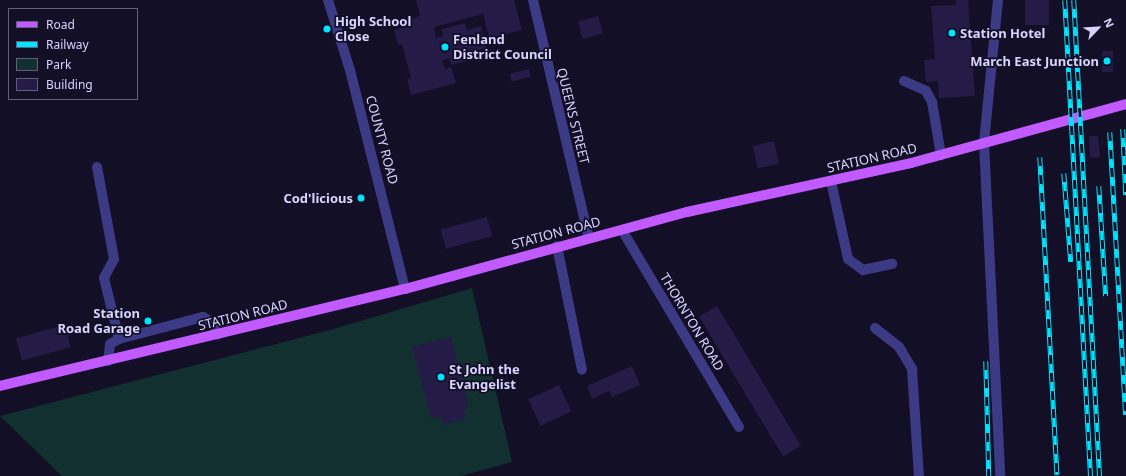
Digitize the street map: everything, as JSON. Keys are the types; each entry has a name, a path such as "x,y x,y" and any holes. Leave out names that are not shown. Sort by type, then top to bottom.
{"main road":[{"name":"STATION ROAD","path":"0,386 405,289 589,238 941,155 1123,105"}],"street":[{"name":"COUNTY ROAD","path":"328,0 352,78 405,289"},
{"name":"QUEENS STREET","path":"533,0 589,238"},
{"path":"998,0 984,143 1000,476"},
{"path":"904,81 926,91 932,102 941,155"},
{"path":"97,167 114,259 104,278 119,339"},
{"path":"831,181 848,259 863,270 892,264"},
{"name":"THORNTON ROAD","path":"622,230 739,427"},
{"path":"557,246 582,370"},
{"path":"108,361 110,344 119,339 203,317 212,323 218,335"},
{"path":"875,328 899,347 912,369 919,473"}],"green space":[{"path":"472,288 512,462 461,476 62,476 0,416 330,330"}],"building":[{"name":"Fenland District Council","path":"416,0 514,0 522,30 489,38 483,14 434,27 436,38 443,36 442,29 465,23 467,30 481,26 486,48 472,52 474,59 451,65 449,58 442,60 445,69 451,67 456,83 411,95 407,79 411,78 402,44 398,45 394,30 408,26 407,20 420,16"},
{"name":"Station Hotel","path":"956,0 968,0 975,96 939,98 938,81 926,82 924,60 935,59 931,6 956,5"},
{"path":"1025,0 1049,0 1049,25 1025,25"},
{"path":"598,16 603,33 583,39 578,22"},
{"name":"March East Junction","path":"1102,51 1113,51 1113,72 1102,72"},
{"path":"529,69 531,77 512,82 510,74"},
{"path":"1089,136 1098,136 1100,157 1090,158"},
{"path":"774,141 779,163 758,168 753,146"},
{"path":"487,217 492,236 446,249 441,229"},
{"path":"717,306 801,446 783,457 699,317"},
{"path":"65,325 71,347 22,360 16,338"},
{"name":"St John the Evangelist","path":"451,337 469,408 463,409 466,419 443,425 441,416 431,418 412,347"},
{"path":"632,366 640,385 612,397 609,391 592,399 587,386"},
{"path":"559,385 571,411 540,426 528,399"}],"railway":[{"path":"1065,0 1091,476"},
{"path":"1074,0 1100,476"},
{"path":"1123,129 1126,195"},
{"path":"1110,132 1126,415"},
{"path":"1040,157 1057,475"},
{"path":"1064,173 1071,262"},
{"path":"1099,186 1106,296"},
{"path":"986,361 989,476"}],"place":[{"name":"High School Close","path":"327,29"},
{"name":"Station Hotel","path":"952,33"},
{"name":"Fenland District Council","path":"445,47"},
{"name":"March East Junction","path":"1107,61"},
{"name":"Cod'licious","path":"361,198"},
{"name":"Station Road Garage","path":"148,321"},
{"name":"St John the Evangelist","path":"441,377"}]}
